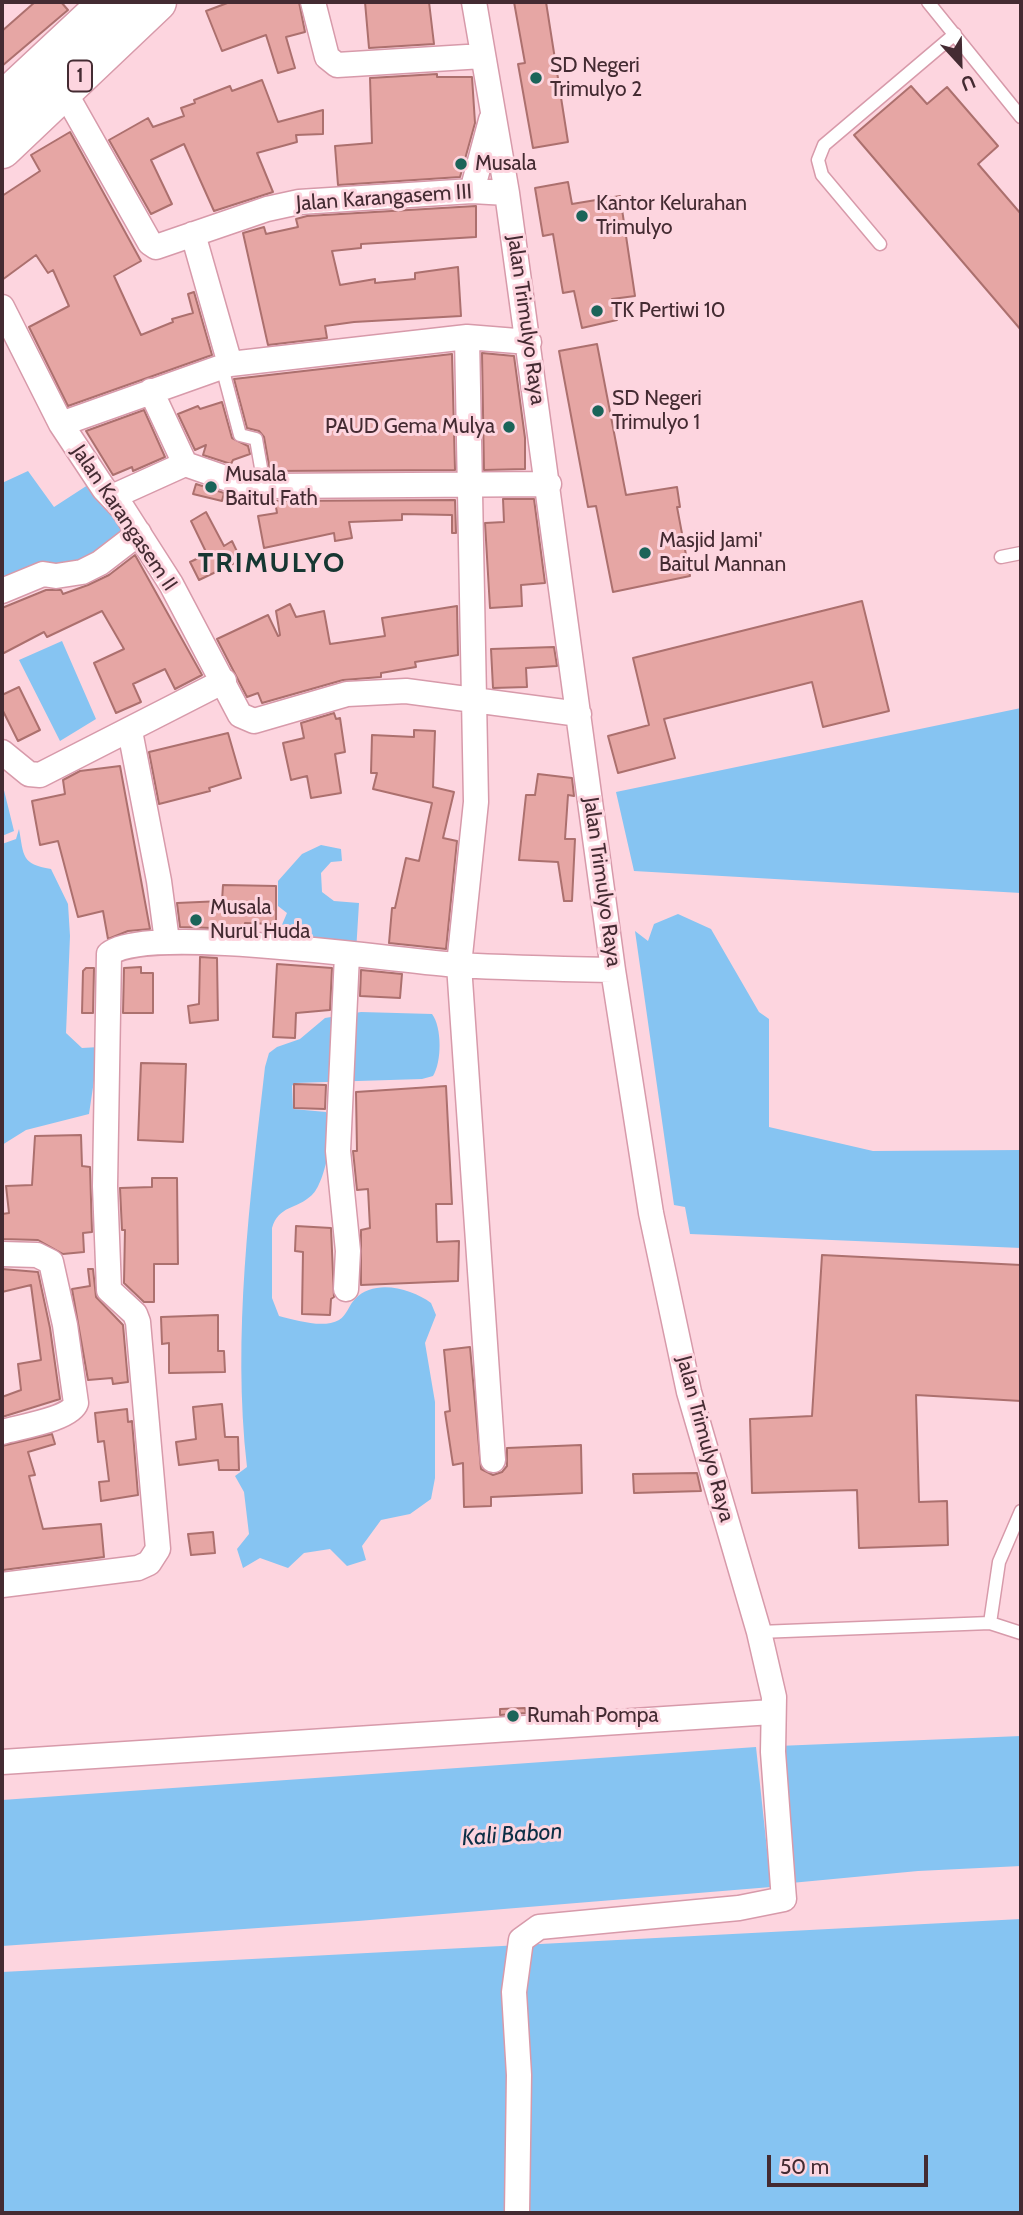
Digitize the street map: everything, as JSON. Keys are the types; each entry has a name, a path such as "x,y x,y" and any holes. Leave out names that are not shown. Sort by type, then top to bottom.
{"highway":[{"name":"1","path":"2,102 109,2"},
{"name":"1","path":"2,149 157,2"}],"street":[{"path":"313,2 327,57 337,65 483,56"},
{"name":"Jalan Trimulyo Raya","path":"474,2 529,342 613,971 651,1213 689,1392 759,1632 774,1696 773,1752 783,1887 783,1899 739,1908 539,1927 525,1934 521,1940 514,1992 519,2075 517,2213"},
{"name":"Jalan Karangasem III","path":"64,92 150,243 161,246 299,202 471,191 507,193"},
{"path":"471,191 493,113"},
{"path":"193,234 226,365"},
{"name":"Jalan Karangasem II","path":"2,307 61,424 139,533 224,681 240,715 254,721 347,694 368,692 405,691 477,700"},
{"path":"61,424 226,365 467,337 529,342"},
{"path":"467,337 477,700 476,802 459,965 493,1460"},
{"path":"151,390 176,451 185,464 231,480 264,485 549,484"},
{"path":"112,497 185,464"},
{"path":"2,591 43,574 57,576 82,572 100,564 139,533"},
{"path":"2,752 35,776 130,731 224,681"},
{"path":"477,700 579,714"},
{"path":"130,731 159,880 167,941"},
{"path":"2,1584 138,1568 149,1563 158,1549 138,1322 135,1314 109,1290 104,1186 106,965 109,954 117,948 167,941 219,942 459,965 613,971"},
{"path":"346,1289 348,1251 338,1151 347,956"},
{"path":"2,1254 47,1258 53,1266 76,1403 65,1414 2,1432"},
{"path":"2,1762 772,1712"}],"lane":[{"path":"928,2 1021,117"},
{"path":"880,243 822,175 818,160 824,145 954,34"},
{"path":"226,365 240,435 256,439 264,485"},
{"path":"1001,557 1021,553"},
{"path":"990,1623 999,1562 1021,1511"},
{"path":"759,1632 990,1623 1021,1633"}],"water":[{"path":"28,471 54,507 94,481 124,530 113,543 85,561 2,584 2,483"},
{"path":"62,641 96,719 60,741 19,660"},
{"path":"1021,708 1021,893 634,871 616,792"},
{"path":"2,782 14,831 2,836"},
{"path":"19,829 26,857 34,864 51,869 68,904 70,936 66,1033 82,1048 99,1047 89,1114 26,1130 2,1145 2,844 16,839"},
{"path":"321,845 341,849 342,861 331,862 321,873 322,892 334,901 359,903 356,952 275,941 287,913 278,906 278,881 302,854"},
{"path":"678,914 711,929 759,1012 769,1019 769,1127 873,1151 1021,1150 1021,1248 690,1234 685,1207 674,1205 635,931 648,941 654,924"},
{"path":"361,1012 432,1014 439,1036 436,1070 433,1076 422,1079 294,1083 293,1109 326,1112 330,1141 317,1189 306,1200 279,1215 272,1228 272,1298 279,1316 317,1324 339,1320 363,1293 383,1287 404,1290 431,1303 436,1315 425,1343 435,1402 435,1478 431,1499 410,1514 381,1520 362,1546 366,1560 347,1566 330,1549 304,1553 288,1568 260,1558 243,1568 237,1549 249,1534 244,1492 235,1476 247,1467 241,1367 242,1317 249,1217 265,1067 269,1053 277,1047 300,1039 325,1018"},
{"path":"1021,1736 1021,1866 918,1871 791,1883 778,1746"},
{"name":"Kali Babon","path":"756,1747 771,1887 358,1921 2,1946 2,1800"},
{"path":"1021,1919 1021,2213 2,2213 2,1972"}],"building":[{"path":"35,2 61,2 68,10 2,66 2,31"},
{"path":"230,2 299,2 305,32 286,37 295,68 278,73 266,35 222,51 206,11"},
{"path":"365,2 429,2 434,44 369,48"},
{"path":"514,2 546,2 568,142 533,148 518,64 525,63"},
{"path":"437,74 437,77 472,77 475,123 460,177 338,185 335,146 372,143 370,78"},
{"path":"262,80 278,122 323,110 323,134 296,135 297,142 257,153 273,192 214,211 184,144 151,160 172,204 151,214 109,140 148,118 153,127 184,116 181,108 195,103 194,100 230,86 232,91"},
{"path":"911,86 927,104 947,87 998,146 978,164 1021,214 1021,330 854,135"},
{"path":"70,132 141,261 114,276 141,335 173,322 172,319 193,313 188,294 194,292 212,355 68,406 29,327 69,306 53,270 48,273 36,255 2,280 2,196 40,171 31,155"},
{"path":"568,182 572,204 620,196 635,296 612,299 617,320 582,328 574,291 563,293 553,234 543,236 535,188"},
{"path":"476,206 476,237 361,244 361,248 332,251 340,285 375,279 375,283 415,279 415,273 458,267 461,316 325,326 327,338 268,345 243,233 264,227 266,234 298,227 296,219 307,216"},
{"path":"597,344 626,495 677,487 680,507 677,507 690,576 613,592 596,506 588,507 559,351"},
{"path":"482,353 514,356 525,438 525,469 484,470"},
{"path":"452,354 455,470 270,471 264,437 259,431 247,428 234,379"},
{"path":"222,402 232,438 248,446 250,454 233,460 231,464 203,455 206,445 195,450 178,414 198,406 200,409"},
{"path":"144,410 165,457 133,471 132,467 113,475 86,431"},
{"path":"196,484 224,493 222,501 193,494"},
{"path":"503,499 534,499 545,583 521,585 522,606 490,608 485,523 504,522"},
{"path":"455,500 456,533 452,533 452,515 402,514 402,520 349,522 352,538 335,541 334,533 264,548 258,516 277,513 275,501"},
{"path":"206,512 224,546 232,541 241,560 199,580 190,562 207,554 191,521"},
{"path":"135,555 202,675 175,689 165,669 133,684 141,702 116,713 94,663 124,649 102,611 47,637 44,632 2,654 2,608 46,590 61,590 63,594 88,585 109,575"},
{"path":"862,601 889,711 823,727 812,682 664,719 675,758 618,773 608,736 649,725 633,658"},
{"path":"290,604 296,617 324,611 330,644 385,636 382,618 457,606 458,655 415,662 416,667 381,673 381,677 343,680 262,703 258,693 247,697 217,639 268,615 278,636 276,611"},
{"path":"554,647 557,666 526,668 527,687 493,688 491,649"},
{"path":"19,687 40,730 18,741 2,709 2,695"},
{"path":"334,713 336,719 340,718 345,752 335,754 341,793 311,798 307,776 291,780 283,743 304,738 301,723"},
{"path":"414,730 435,731 433,787 454,792 443,838 457,841 446,949 389,943 392,908 395,908 406,858 419,861 432,803 373,789 377,773 371,773 372,735 414,737"},
{"path":"228,733 241,778 209,788 210,791 159,804 149,752"},
{"path":"120,766 150,929 128,931 108,939 103,911 78,917 58,841 40,845 32,801 65,794 63,780 80,771"},
{"path":"538,774 572,778 574,796 568,795 565,839 575,839 572,901 564,901 558,862 519,860 526,795 535,795"},
{"path":"223,885 276,886 276,924 245,923 245,929 180,927 177,903 222,901"},
{"path":"200,957 217,958 218,1020 190,1023 188,1006 199,1004"},
{"path":"277,964 332,968 330,1010 296,1013 295,1038 273,1037"},
{"path":"141,967 141,973 153,973 153,1013 123,1013 124,968"},
{"path":"86,968 94,968 93,1013 82,1013 83,971"},
{"path":"361,970 402,974 400,998 360,996"},
{"path":"141,1063 186,1064 183,1142 138,1140"},
{"path":"294,1084 326,1085 325,1109 294,1108"},
{"path":"446,1086 452,1204 436,1204 437,1242 459,1241 458,1281 361,1285 361,1230 370,1228 368,1189 357,1190 353,1151 357,1151 356,1092"},
{"path":"81,1135 82,1166 90,1167 92,1232 83,1233 84,1252 63,1254 38,1240 2,1239 2,1214 9,1213 6,1186 32,1185 35,1136"},
{"path":"152,1178 177,1178 178,1264 154,1264 154,1302 144,1302 124,1283 125,1230 122,1230 120,1188 152,1187"},
{"path":"296,1226 331,1228 334,1297 331,1299 330,1315 302,1314 303,1252 295,1251"},
{"path":"822,1255 1021,1265 1021,1401 916,1395 919,1502 947,1501 948,1545 859,1548 857,1490 752,1493 750,1419 812,1416"},
{"path":"2,1269 38,1272 50,1328 60,1399 2,1417 2,1397 21,1390 18,1364 41,1360 31,1285 2,1292"},
{"path":"88,1269 93,1269 96,1297 123,1325 128,1382 113,1384 112,1378 88,1380 72,1289 90,1286"},
{"path":"218,1315 218,1351 224,1351 225,1372 169,1373 169,1343 162,1344 161,1317"},
{"path":"470,1347 481,1469 493,1475 502,1472 507,1466 507,1448 581,1445 582,1493 491,1497 491,1506 464,1507 463,1463 453,1465 445,1412 450,1411 444,1350"},
{"path":"222,1404 225,1437 238,1437 239,1470 219,1470 218,1460 179,1465 176,1442 196,1439 193,1407"},
{"path":"127,1409 128,1422 132,1421 138,1495 101,1501 99,1482 109,1481 104,1441 98,1442 95,1413"},
{"path":"52,1434 55,1444 28,1452 35,1475 29,1476 43,1529 101,1524 104,1557 3,1570 2,1446"},
{"path":"697,1473 701,1491 634,1493 633,1474"},
{"path":"213,1532 215,1553 191,1555 188,1534"},
{"path":"525,1708 526,1713 500,1715 500,1709"}],"place":[{"name":"SD Negeri Trimulyo 2","path":"536,78"},
{"name":"Musala","path":"461,164"},
{"name":"Kantor Kelurahan Trimulyo","path":"582,216"},
{"name":"TK Pertiwi 10","path":"597,311"},
{"name":"SD Negeri Trimulyo 1","path":"598,411"},
{"name":"PAUD Gema Mulya","path":"509,427"},
{"name":"Musala Baitul Fath","path":"211,487"},
{"name":"Masjid Jami' Baitul Mannan","path":"645,553"},
{"name":"Musala Nurul Huda","path":"196,920"},
{"name":"Rumah Pompa","path":"513,1716"}],"district":[{"name":"TRIMULYO","path":"272,564"}]}
